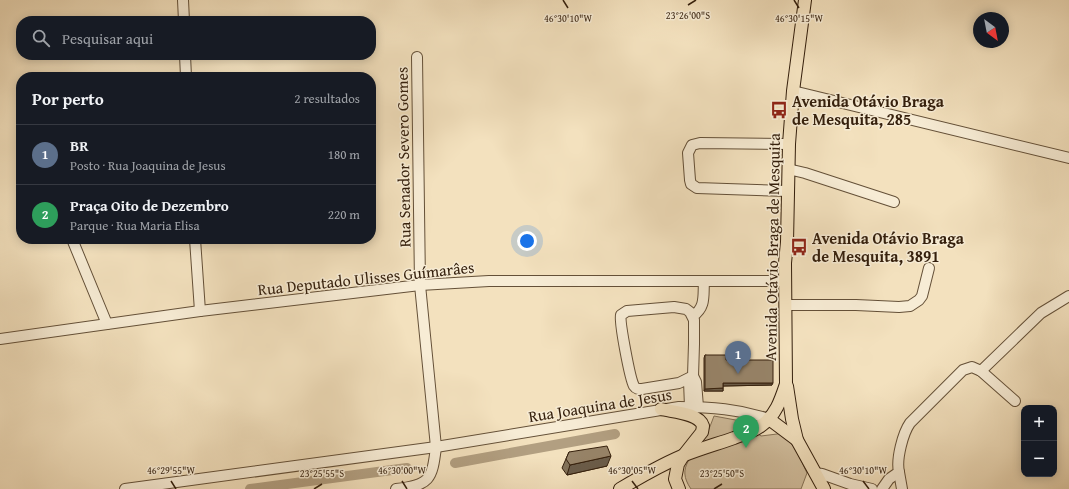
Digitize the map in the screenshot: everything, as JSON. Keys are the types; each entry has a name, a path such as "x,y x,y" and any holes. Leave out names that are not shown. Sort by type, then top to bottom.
{"main road":[{"name":"Avenida Otávio Braga de Mesquita","path":"769,419 779,404 786,384 785,263 789,144 793,91 806,0"},
{"path":"786,384 797,440 824,489"},
{"path":"661,409 694,416 702,422 703,426 702,432 678,464 674,479 680,489"},
{"path":"620,489 658,467 683,456 751,432 762,426 769,419 797,440"},
{"path":"812,489 815,473"}],"street":[{"path":"183,0 184,16"},
{"name":"Rua Senador Severo Gomes","path":"417,57 420,285 436,447"},
{"path":"185,60 186,72"},
{"path":"793,91 1069,158"},
{"path":"788,191 697,188 691,184 690,180 688,152 692,145 700,143 789,144"},
{"path":"788,169 805,173 894,202"},
{"path":"74,244 107,324"},
{"path":"195,244 200,311"},
{"path":"786,305 910,306 922,296 929,268"},
{"name":"Rua Deputado Ulisses Guímarâes","path":"0,339 200,311 420,285 489,281 786,281"},
{"path":"694,407 696,382 693,376 693,316 701,281"},
{"path":"981,371 1041,313 1069,296"},
{"path":"693,316 686,309 674,307 627,311 623,312 620,318 634,387 642,389 679,383 693,376"},
{"path":"902,489 898,460 903,436 910,423 963,370 972,367 981,371 1015,400"},
{"name":"Rua Joaquina de Jesus","path":"125,489 436,447 661,409 694,407 728,409 769,419"},
{"path":"396,489 410,487 428,480 433,470 436,447"},
{"path":"882,489 889,479 899,472"},
{"path":"815,473 822,474 848,486 872,489"}],"shaded area":[{"path":"714,416 741,421 761,436 785,432 807,473 801,489 691,489 685,474 685,468 704,439"}],"building":[{"path":"705,355 726,355 726,360 773,360 773,383 723,383 723,388 705,389"},
{"path":"607,446 611,456 570,465 566,459 569,452"}],"waterway":[{"path":"455,463 615,434"},
{"path":"250,489 407,468"}],"place":[{"name":"Avenida Otávio Braga de Mesquita, 285","path":"779,110"},
{"name":"Avenida Otávio Braga de Mesquita, 3891","path":"799,247"},
{"name":"BR","path":"738,374"},
{"name":"Praça Oito de Dezembro","path":"746,448"}]}
